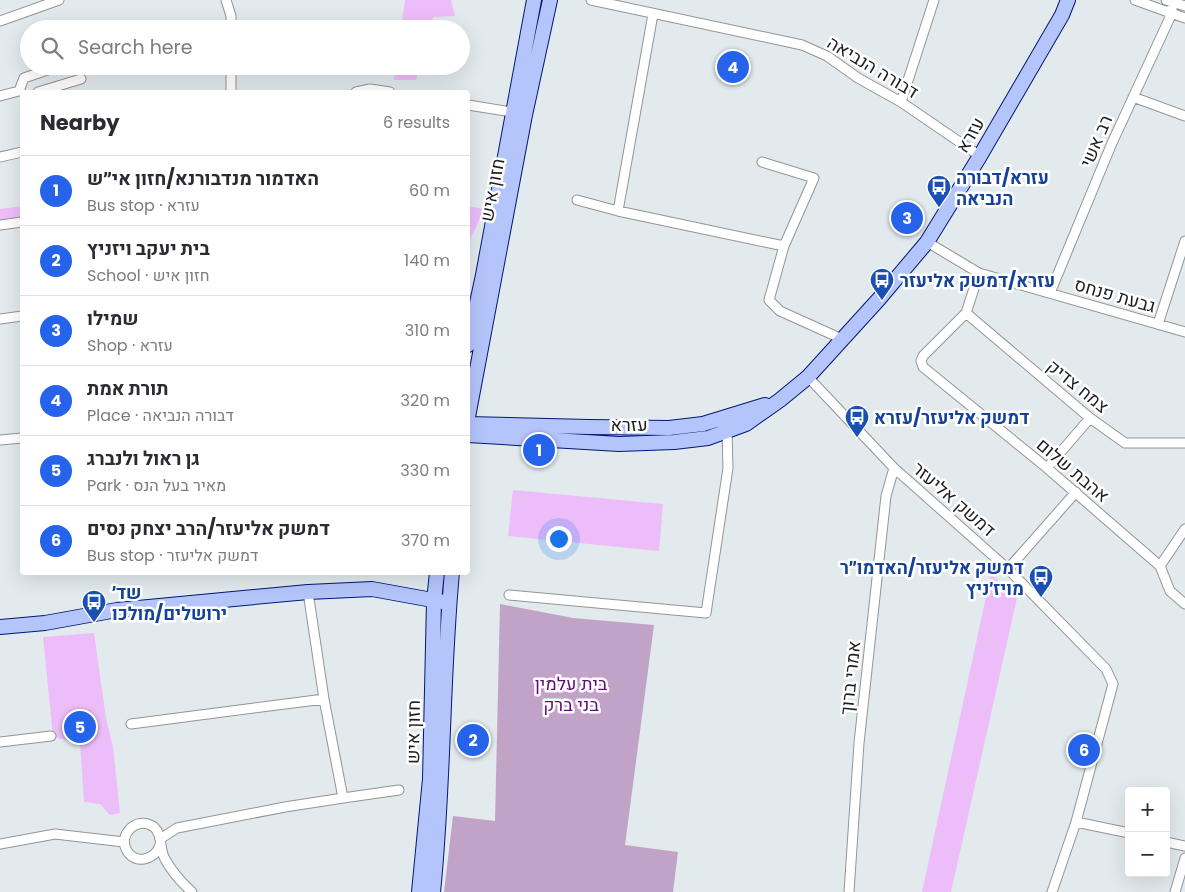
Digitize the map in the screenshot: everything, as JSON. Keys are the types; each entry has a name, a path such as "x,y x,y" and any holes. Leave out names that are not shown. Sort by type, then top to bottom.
{"street":[{"path":"0,21 59,0"},
{"path":"226,0 231,20"},
{"name":"חזון איש","path":"470,405 519,114 534,0"},
{"name":"חזון איש","path":"470,336 519,114 550,0"},
{"name":"דבורה הנביאה","path":"590,0 802,45 827,56 858,78 901,102 980,156"},
{"path":"901,102 934,0"},
{"name":"עזרא","path":"470,435 619,444 674,442 708,438 746,424 780,400 808,376 879,299 927,242 980,156 1062,15 1068,0"},
{"name":"עזרא","path":"1062,15 1076,0"},
{"path":"1135,0 1185,18"},
{"path":"1169,1 1185,6"},
{"name":"רב אשי","path":"1050,293 1112,143 1172,13 1169,1"},
{"path":"618,211 652,14"},
{"path":"21,90 24,78 33,75"},
{"path":"231,75 231,90"},
{"path":"45,90 81,79"},
{"path":"0,96 20,92"},
{"path":"1133,97 1185,116"},
{"path":"470,105 519,114"},
{"path":"0,157 20,152"},
{"path":"762,162 814,178 784,246 769,300 780,311 842,339"},
{"path":"577,200 618,211 784,246"},
{"path":"0,225 20,222"},
{"name":"גבעת פנחס","path":"927,242 979,273 1185,332"},
{"path":"1158,324 1185,242"},
{"name":"אהבת שלום","path":"979,273 966,313 923,356 921,362 923,367 1076,492 1160,566 1170,591 1185,604"},
{"name":"צמח צדיק","path":"966,313 1090,418 1125,443 1185,443"},
{"path":"0,319 20,316"},
{"name":"דמשק אליעזר","path":"808,376 894,468 1008,569 1106,669 1113,684 1076,822 1052,892"},
{"name":"עזרא","path":"470,424 589,428 669,428 703,424 780,400"},
{"path":"1047,468 1090,418"},
{"path":"509,595 706,614 728,468 727,431"},
{"path":"0,440 20,438"},
{"name":"אמרי ברוך","path":"849,892 860,733 886,496 894,468"},
{"path":"1008,569 1076,492"},
{"path":"1160,566 1185,529"},
{"name":"חזון איש","path":"419,892 430,779 434,601 437,575"},
{"name":"חזון איש","path":"432,892 452,575"},
{"path":"0,628 45,623 117,610 308,592 372,590 449,603"},
{"path":"308,592 324,699 343,798"},
{"path":"131,724 324,699"},
{"path":"0,742 52,736"},
{"path":"192,892 184,885 164,859 160,842 158,833 154,828 144,823 132,826 124,842 129,853 140,859 155,854 160,842 177,828 285,807 399,790"},
{"path":"1076,822 1125,833"},
{"path":"0,844 55,834 124,842"},
{"path":"1170,843 1185,846"},
{"path":"1175,892 1185,858"}],"green space":[{"name":"בית עלמין בני ברק","path":"500,604 573,618 654,625 625,845 678,852 673,892 444,892 453,816 495,821"}],"shaded area":[{"path":"405,0 451,0 455,16 433,17 432,20 402,20"},
{"path":"395,75 417,75 416,80 394,80"},
{"path":"20,206 20,218 0,221 0,209"},
{"path":"470,206 484,209 471,238 470,245"},
{"path":"513,490 663,504 659,551 508,536"},
{"path":"991,574 1017,598 951,892 922,892"},
{"path":"94,633 106,718 113,747 120,813 110,815 100,804 84,802 80,743 53,737 43,637"}],"place":[{"name":"תורת אמת","path":"733,67"},
{"name":"עזרא/דבורה הנביאה","path":"939,208"},
{"name":"שמילו","path":"907,218"},
{"name":"עזרא/דמשק אליעזר","path":"882,301"},
{"name":"דמשק אליעזר/עזרא","path":"857,438"},
{"name":"האדמור מנדבורנא/חזון אי״ש","path":"539,450"},
{"name":"דמשק אליעזר/האדמו״ר מויז׳ניץ","path":"1041,598"},
{"name":"שד׳ ירושלים/מולכו","path":"94,623"},
{"name":"גן ראול ולנברג","path":"80,727"},
{"name":"בית יעקב ויזניץ","path":"473,740"},
{"name":"דמשק אליעזר/הרב יצחק נסים","path":"1084,750"}]}
